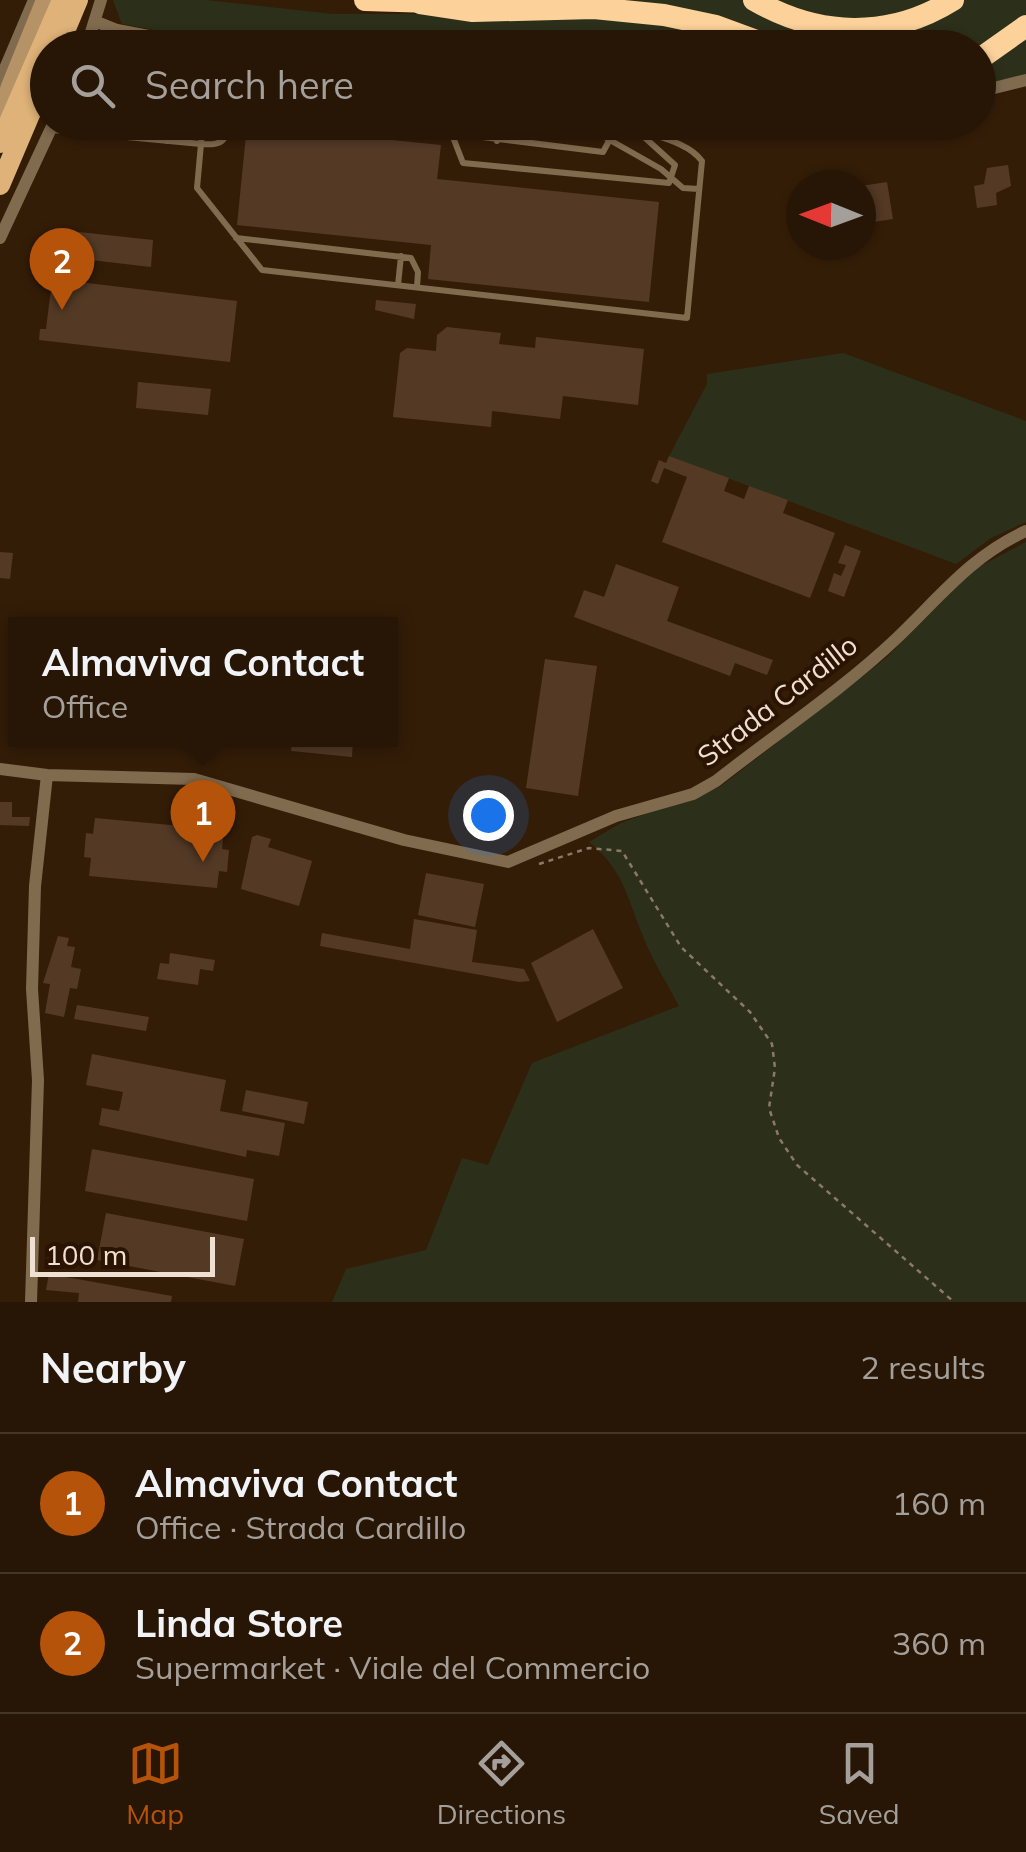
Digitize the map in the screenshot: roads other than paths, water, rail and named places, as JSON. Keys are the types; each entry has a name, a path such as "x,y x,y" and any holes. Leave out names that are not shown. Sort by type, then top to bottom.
{"highway":[{"path":"365,0 420,3 473,12 594,8 664,14 727,30"},
{"path":"420,3 470,0"},
{"path":"754,0 798,21 837,30 909,21 953,0"},
{"path":"996,47 1026,26"}],"main road":[{"path":"49,30 62,0"},
{"path":"66,30 78,0"},
{"path":"0,143 30,74"},
{"path":"0,185 30,114"}],"street":[{"path":"0,80 34,0"},
{"path":"34,30 46,0"},
{"path":"93,30 102,0"},
{"path":"96,22 117,30"},
{"path":"0,111 30,39"},
{"path":"996,88 1026,80"},
{"path":"0,238 46,140"},
{"name":"Strada Cardillo","path":"0,769 47,775 194,778 484,860 508,862 616,816 693,794 716,782 895,640 960,571 997,544 1026,531"},
{"path":"31,1302 38,1080 32,989 35,886 47,775"}],"lane":[{"path":"158,140 201,144 226,140"},
{"path":"201,140 197,188 262,270 687,318 702,161 689,147 662,140"},
{"path":"453,140 463,163 663,184 673,178"},
{"path":"487,140 603,152 609,140"},
{"path":"612,140 683,188 699,190"},
{"path":"648,140 675,165 673,178"},
{"path":"234,238 410,258 418,272 417,288"},
{"path":"398,286 400,256"}],"place":[{"name":"Linda Store","path":"62,310"},
{"name":"Almaviva Contact","path":"203,862"}]}
